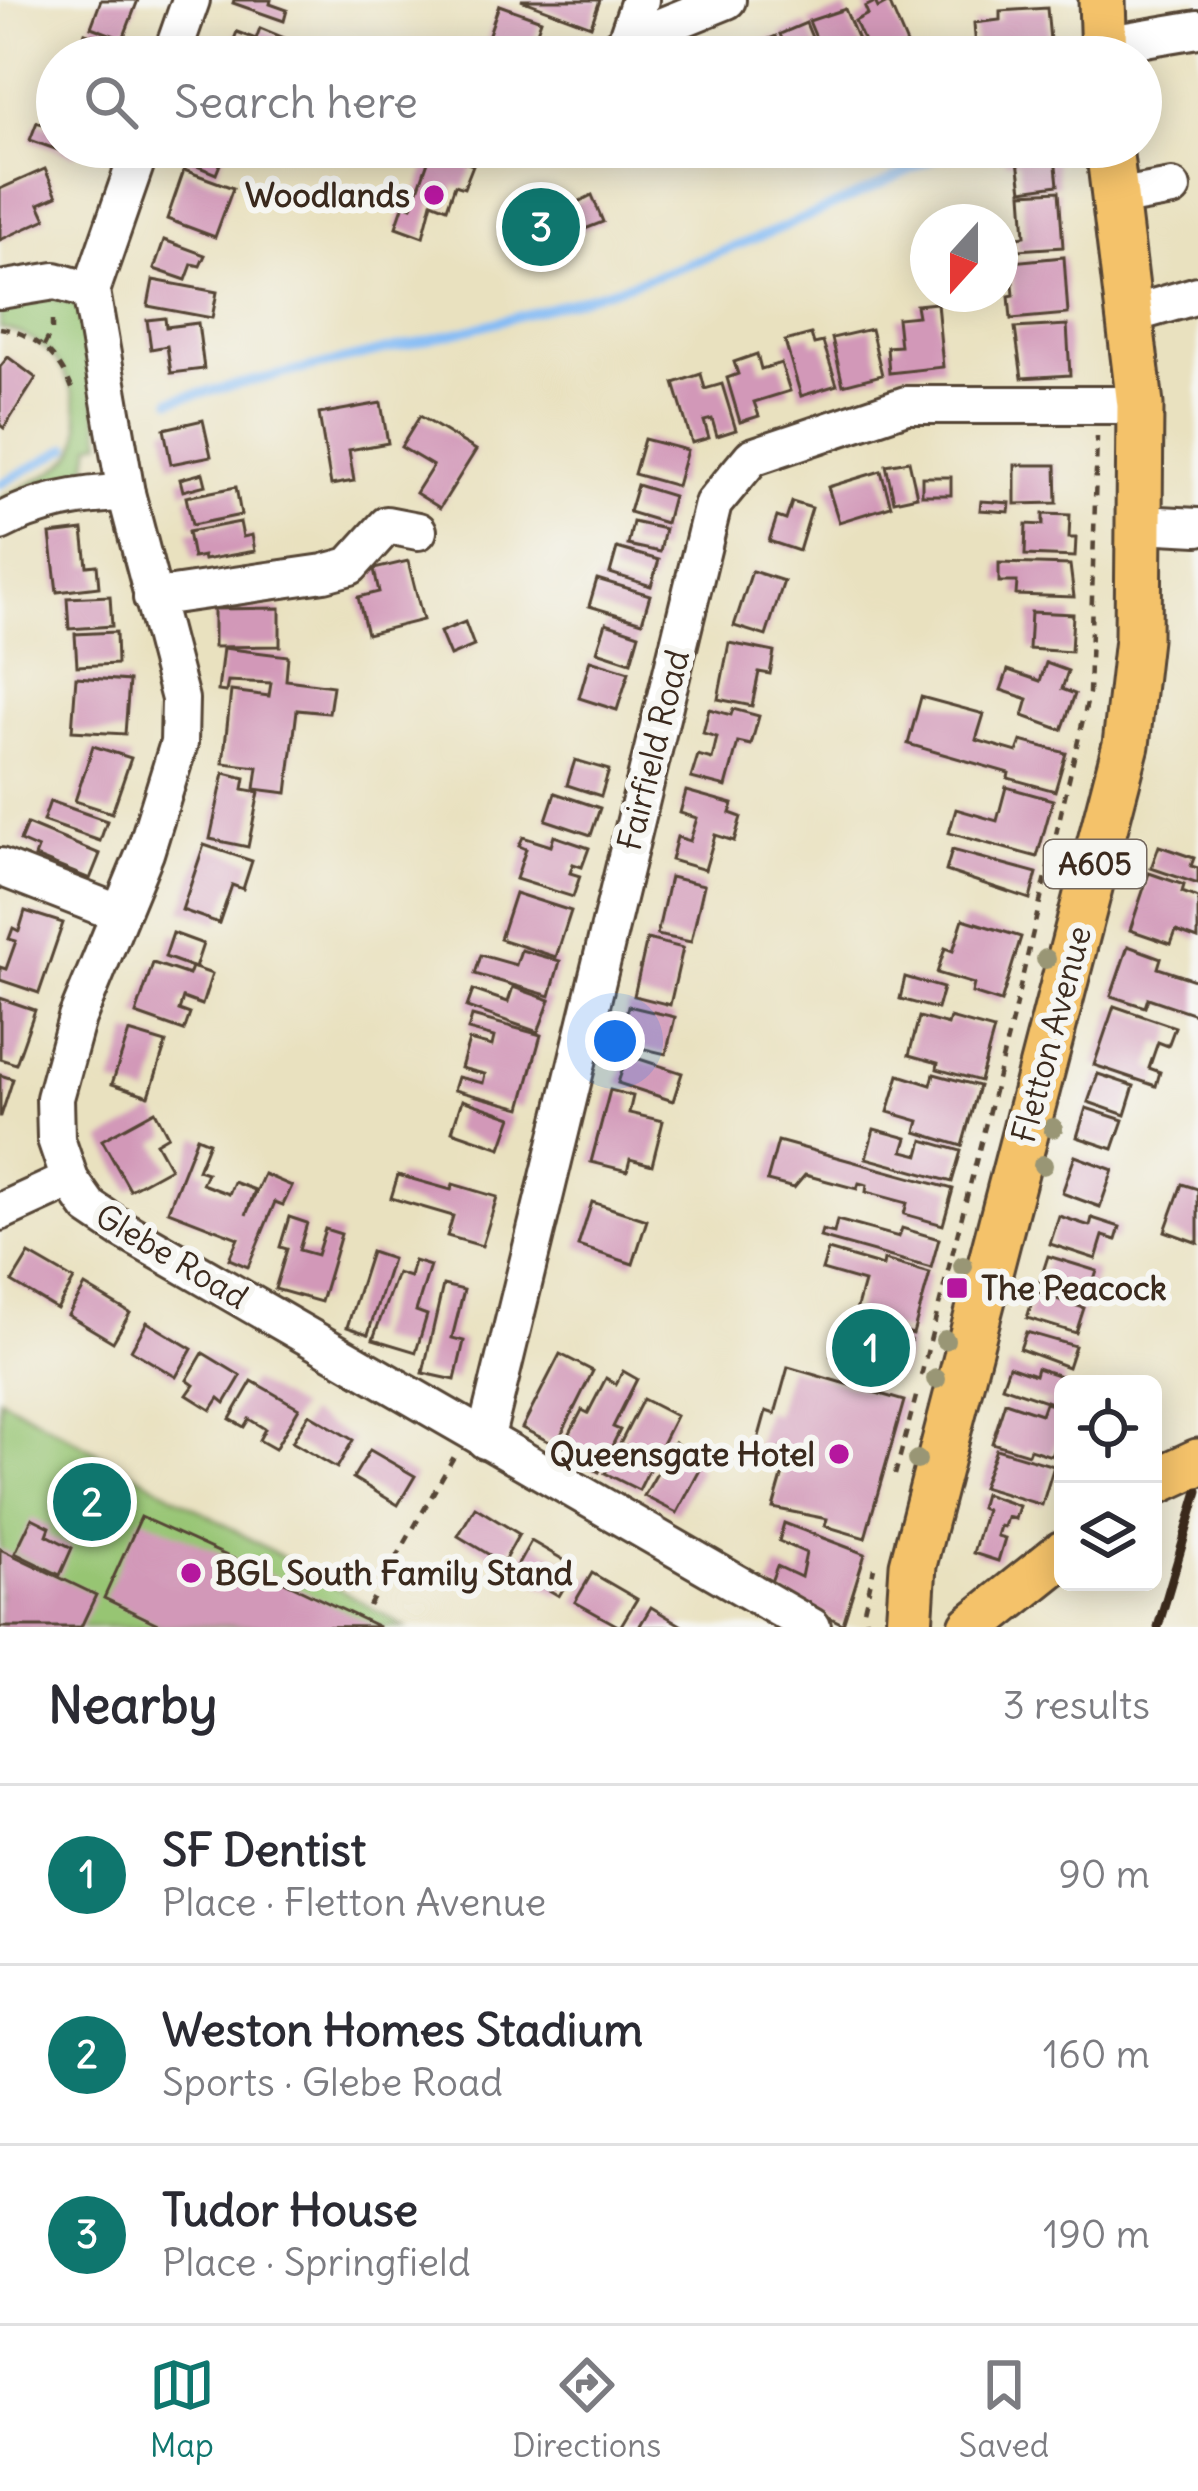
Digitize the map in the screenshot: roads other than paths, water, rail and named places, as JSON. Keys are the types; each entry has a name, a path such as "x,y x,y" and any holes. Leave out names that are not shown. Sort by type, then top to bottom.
{"main road":[{"name":"Fletton Avenue","path":"909,1627 913,1565 1126,745 1138,639 1141,524 1118,405 1129,315 1111,168"},
{"path":"1162,1479 1198,1462"},
{"path":"972,1627 1054,1561"}],"street":[{"path":"178,36 191,0"},
{"path":"622,36 640,0"},
{"path":"645,36 727,0"},
{"path":"1103,34 1198,29"},
{"path":"0,290 56,281 92,291 134,168"},
{"path":"1115,198 1172,188"},
{"name":"Glebe Road","path":"92,291 126,493 180,699 179,743 145,854 77,1018 55,1098 56,1139 70,1180 88,1207 123,1230 812,1627"},
{"path":"1129,315 1198,295"},
{"name":"Fairfield Road","path":"478,1434 713,504 752,457 906,405 1118,405"},
{"path":"0,522 49,502 126,493"},
{"path":"152,598 350,566 395,516"},
{"path":"1141,524 1198,527"},
{"path":"0,867 118,913"},
{"path":"0,1212 70,1180"}],"waterway":[{"path":"171,400 473,328 651,277 793,223 914,168"},
{"path":"0,484 69,447"}],"railway":[{"path":"1158,1627 1198,1491"}],"place":[{"name":"Woodlands","path":"434,195"},
{"name":"Tudor House","path":"541,227"},
{"name":"The Peacock","path":"957,1288"},
{"name":"SF Dentist","path":"871,1348"},
{"name":"Queensgate Hotel","path":"839,1454"},
{"name":"Weston Homes Stadium","path":"92,1502"},
{"name":"BGL South Family Stand","path":"191,1573"}]}
